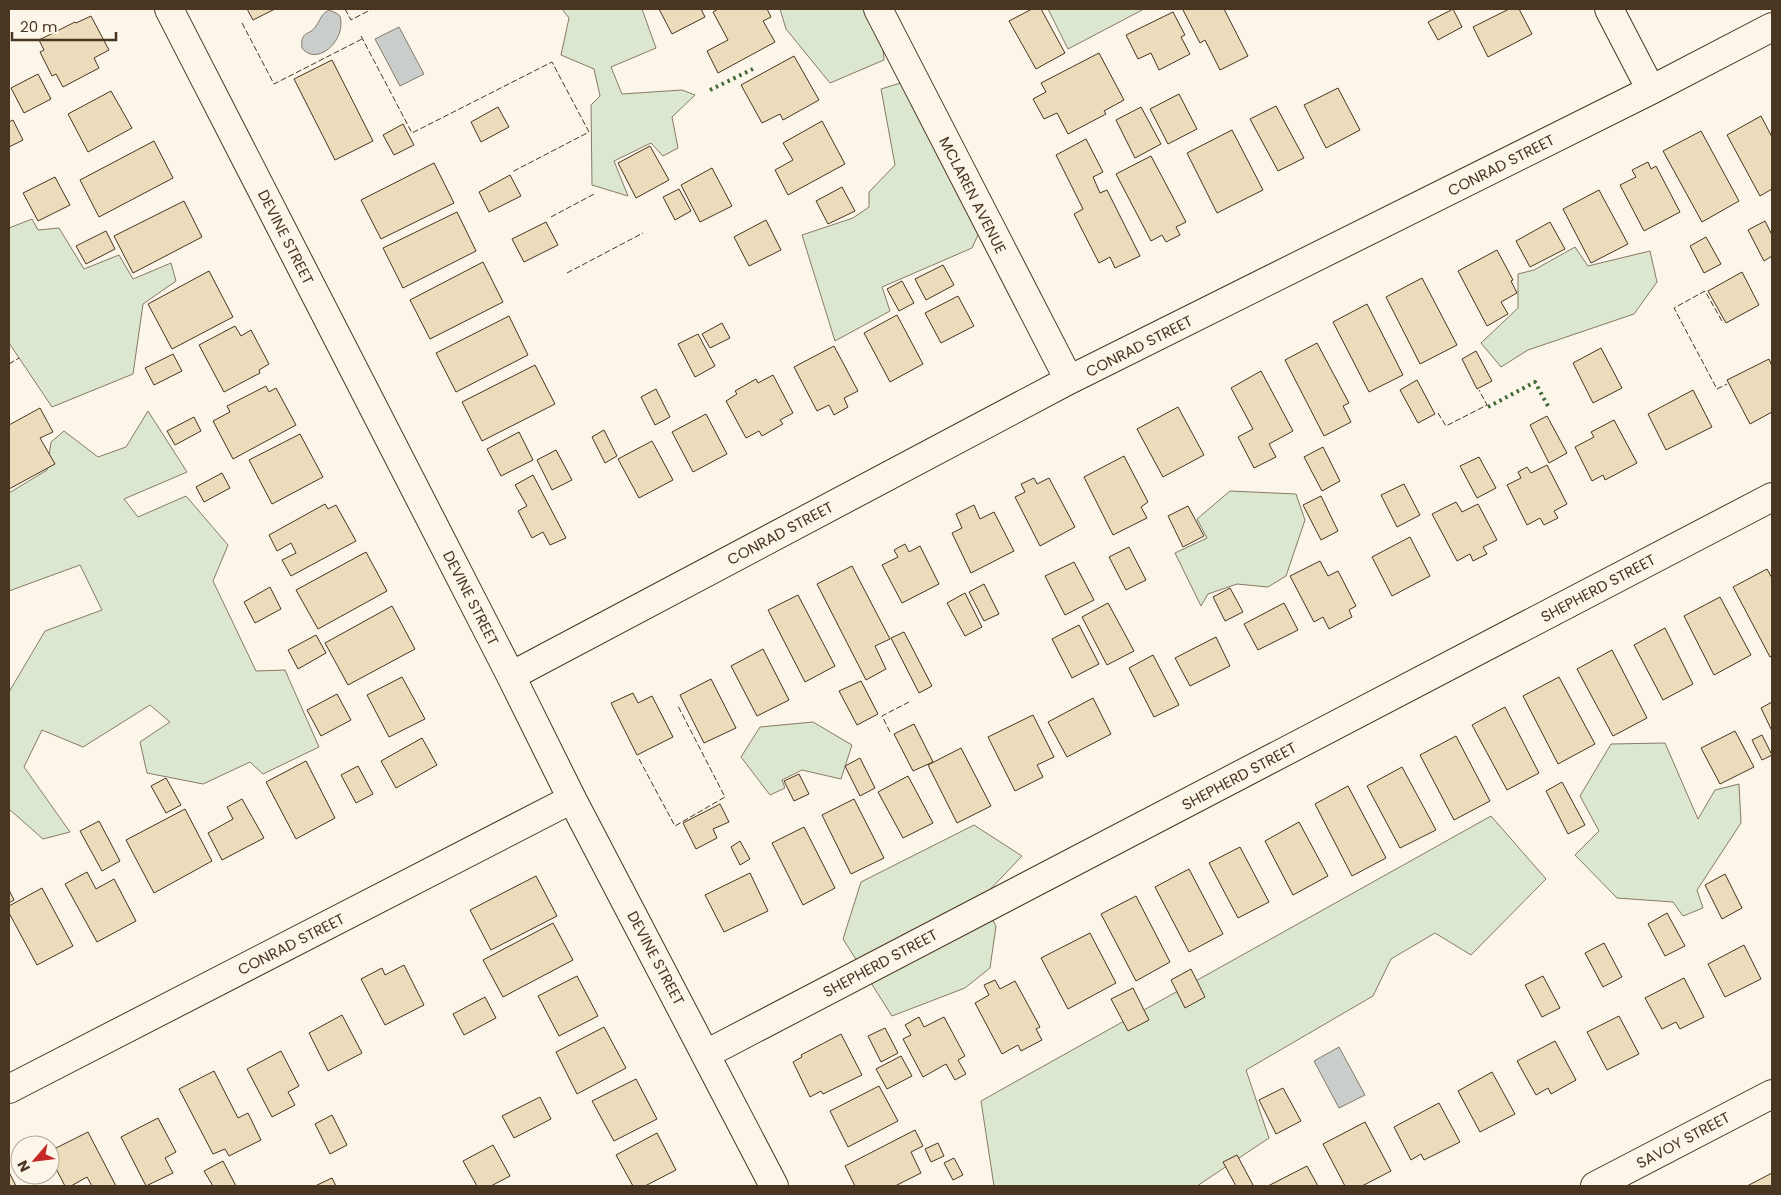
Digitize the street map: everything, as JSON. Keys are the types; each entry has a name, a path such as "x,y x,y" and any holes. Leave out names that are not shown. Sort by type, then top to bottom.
{"street":[{"name":"DEVINE STREET","path":"169,9 511,676 572,800 774,1186"},
{"name":"MCLAREN AVENUE","path":"878,9 1069,380"},
{"path":"1609,9 1651,90"},
{"name":"CONRAD STREET","path":"511,676 1069,380 1651,90 1772,27"},
{"name":"SHEPHERD STREET","path":"706,1054 1772,497"},
{"name":"CONRAD STREET","path":"9,1088 572,800"},
{"name":"SAVOY STREET","path":"1594,1186 1772,1094"}],"green space":[{"path":"562,9 642,9 656,48 611,67 622,94 682,90 695,95 672,117 678,148 663,156 651,143 614,161 628,196 592,185 591,105 600,96 594,69 561,55 569,18"},
{"path":"780,9 868,9 882,39 884,60 830,83 786,29"},
{"path":"1048,9 1144,9 1068,49"},
{"path":"910,80 981,228 972,248 882,287 890,311 835,341 802,235 853,218 869,207 869,192 895,165 881,89"},
{"path":"32,219 38,230 59,228 84,269 119,255 133,279 171,263 176,281 143,304 133,374 52,407 9,343 9,228"},
{"path":"1575,247 1588,266 1650,251 1657,282 1634,314 1528,350 1501,367 1481,343 1518,308 1518,274 1534,270"},
{"path":"148,411 187,472 124,499 138,517 186,496 228,545 213,581 256,671 285,670 319,747 263,774 250,762 203,784 147,773 140,742 170,722 150,705 83,747 42,730 24,767 70,832 43,839 9,809 9,692 45,631 102,610 80,565 9,591 9,493 47,470 51,442 64,431 98,457 126,447"},
{"path":"1230,491 1296,494 1305,520 1286,576 1268,587 1237,584 1208,594 1201,606 1175,553 1207,538 1197,519"},
{"path":"813,722 852,745 841,779 802,770 782,780 785,788 770,795 741,757 760,727"},
{"path":"1665,743 1698,819 1715,790 1739,784 1741,823 1697,890 1703,908 1683,916 1673,902 1617,898 1575,855 1599,831 1580,796 1611,744"},
{"path":"1491,816 1546,879 1471,955 1435,933 1391,959 1373,996 1246,1070 1269,1138 1197,1186 994,1186 981,1101"},
{"path":"974,825 1022,856 981,899 996,926 990,968 965,988 892,1016 843,939 861,882"}],"shaded area":[{"path":"329,10 340,16 339,34 335,42 322,53 315,55 308,53 302,48 302,38 314,29 323,15"},
{"path":"399,27 424,74 400,86 375,39"},
{"path":"1339,1047 1365,1095 1339,1108 1314,1061"}],"building":[{"path":"247,9 275,9 253,20"},
{"path":"659,9 701,9 705,17 672,34"},
{"path":"718,9 767,9 771,17 763,21 775,42 718,73 707,51 728,40 713,12"},
{"path":"1032,9 1041,9 1065,53 1036,69 1009,21"},
{"path":"1224,9 1248,56 1220,70 1205,40 1200,43 1183,10"},
{"path":"1453,9 1462,27 1438,40 1428,22"},
{"path":"1509,9 1519,9 1532,34 1488,57 1473,27"},
{"path":"1173,12 1185,35 1181,37 1190,54 1159,70 1151,53 1138,59 1126,35"},
{"path":"91,16 109,50 94,58 99,68 63,87 56,74 52,76 40,52 44,50 39,40"},
{"path":"1099,53 1124,100 1104,111 1106,114 1068,134 1057,113 1044,119 1033,99 1046,92 1041,83"},
{"path":"794,56 819,100 783,120 780,114 762,123 741,85"},
{"path":"332,60 373,141 335,160 294,79"},
{"path":"38,74 51,99 24,113 11,88"},
{"path":"1338,88 1360,130 1326,148 1304,105"},
{"path":"111,91 132,128 88,152 68,114"},
{"path":"1179,94 1197,129 1168,144 1150,109"},
{"path":"1276,106 1304,158 1278,171 1250,119"},
{"path":"498,107 509,127 481,142 471,122"},
{"path":"1141,107 1161,144 1135,158 1116,120"},
{"path":"1761,116 1772,137 1772,189 1760,196 1727,135"},
{"path":"13,120 23,140 9,147 9,122"},
{"path":"822,121 845,164 788,195 775,170 793,160 783,143"},
{"path":"403,124 414,145 394,155 383,135"},
{"path":"1232,130 1263,190 1217,213 1187,153"},
{"path":"1701,131 1739,201 1702,222 1663,151"},
{"path":"1086,139 1103,172 1093,177 1100,193 1107,190 1140,256 1115,268 1110,257 1099,263 1074,214 1083,209 1056,155"},
{"path":"154,141 173,178 99,217 80,180"},
{"path":"650,146 669,180 636,198 618,163"},
{"path":"1151,156 1186,222 1176,227 1180,235 1166,242 1162,235 1151,241 1116,174"},
{"path":"1648,162 1651,169 1656,166 1680,212 1644,231 1620,185 1636,177 1632,170"},
{"path":"434,163 454,203 381,239 361,200"},
{"path":"712,168 732,206 700,222 681,185"},
{"path":"510,175 521,196 489,212 479,192"},
{"path":"55,177 70,205 38,221 23,193"},
{"path":"842,187 855,211 828,224 816,201"},
{"path":"679,189 691,211 675,220 663,197"},
{"path":"1599,190 1628,244 1591,263 1563,209"},
{"path":"184,201 202,237 133,273 114,236"},
{"path":"457,212 476,251 403,288 383,248"},
{"path":"766,220 781,250 749,266 734,237"},
{"path":"1765,221 1772,235 1772,256 1764,261 1748,230"},
{"path":"546,222 558,245 524,262 512,239"},
{"path":"1550,222 1565,249 1530,267 1516,241"},
{"path":"106,231 115,249 86,264 76,246"},
{"path":"1706,237 1721,264 1704,273 1690,246"},
{"path":"1497,250 1513,280 1511,281 1517,293 1501,302 1508,314 1487,326 1458,271"},
{"path":"483,262 503,302 430,339 410,300"},
{"path":"943,265 954,285 926,300 915,279"},
{"path":"209,271 233,317 172,349 148,304"},
{"path":"1742,272 1759,305 1726,323 1708,291"},
{"path":"1422,278 1457,345 1420,364 1386,297"},
{"path":"902,281 914,303 899,311 887,289"},
{"path":"958,296 974,326 941,343 925,313"},
{"path":"1367,304 1403,375 1369,392 1333,322"},
{"path":"897,315 923,364 890,382 864,333"},
{"path":"509,316 528,355 456,392 436,353"},
{"path":"722,323 730,338 710,348 702,334"},
{"path":"235,326 241,336 251,330 269,364 259,370 260,373 224,392 199,345"},
{"path":"698,334 715,366 695,377 678,344"},
{"path":"1317,343 1349,403 1343,406 1351,422 1324,436 1285,360"},
{"path":"834,346 858,391 844,398 848,407 834,415 829,405 817,411 794,367"},
{"path":"1601,348 1622,388 1593,403 1573,363"},
{"path":"1476,351 1492,381 1477,389 1462,359"},
{"path":"173,354 182,371 154,385 145,368"},
{"path":"1769,359 1772,366 1772,412 1750,424 1727,380"},
{"path":"535,365 555,404 482,441 462,402"},
{"path":"1261,371 1293,431 1269,444 1276,457 1254,468 1238,437 1253,429 1231,388"},
{"path":"773,375 793,413 780,420 783,424 762,436 759,431 746,438 726,401 737,394 735,391 756,379 758,383"},
{"path":"1417,380 1435,414 1418,423 1400,390"},
{"path":"266,386 269,392 276,388 296,425 233,459 213,421 230,412 227,406"},
{"path":"656,389 670,417 655,425 641,397"},
{"path":"1693,390 1712,427 1666,450 1648,414"},
{"path":"1178,407 1204,455 1163,477 1137,429"},
{"path":"40,408 53,432 40,438 55,464 9,489 9,425"},
{"path":"706,414 727,454 693,472 672,432"},
{"path":"1547,416 1567,453 1549,463 1530,425"},
{"path":"194,417 201,431 175,445 167,431"},
{"path":"1614,420 1637,463 1605,480 1603,475 1592,481 1575,447 1594,437 1591,432"},
{"path":"604,430 617,456 605,463 592,437"},
{"path":"519,432 533,460 501,476 487,449"},
{"path":"300,434 323,477 272,504 249,460"},
{"path":"652,441 673,480 639,498 618,459"},
{"path":"1323,447 1340,481 1322,491 1304,457"},
{"path":"556,450 572,480 552,490 537,460"},
{"path":"1124,456 1148,502 1141,507 1147,518 1113,535 1084,477"},
{"path":"1479,457 1496,488 1477,498 1460,466"},
{"path":"1547,465 1567,504 1554,511 1558,518 1544,525 1540,518 1527,525 1507,485 1521,478 1518,472 1527,467 1531,473"},
{"path":"222,473 230,488 204,502 196,487"},
{"path":"533,475 566,538 550,545 543,532 532,538 518,511 527,506 515,485"},
{"path":"1034,478 1037,484 1049,478 1075,527 1040,546 1015,497 1025,492 1021,484"},
{"path":"1404,484 1420,515 1397,527 1381,495"},
{"path":"1321,496 1338,531 1321,540 1303,505"},
{"path":"1456,502 1462,512 1478,504 1497,540 1483,547 1487,554 1473,561 1470,554 1457,561 1432,514"},
{"path":"325,504 328,509 336,505 356,541 291,576 282,560 296,553 291,543 277,551 269,535"},
{"path":"974,505 980,519 994,512 1014,551 971,573 952,533 962,528 956,514"},
{"path":"1188,506 1204,536 1183,547 1168,516"},
{"path":"1410,537 1430,576 1392,596 1372,557"},
{"path":"905,544 909,552 920,546 939,584 902,603 882,565 898,557 894,550"},
{"path":"1129,547 1146,580 1126,590 1109,557"},
{"path":"366,552 387,591 318,629 296,590"},
{"path":"1320,561 1328,576 1338,571 1356,606 1349,610 1352,617 1329,629 1323,617 1314,622 1290,576"},
{"path":"1074,562 1094,600 1065,615 1045,576"},
{"path":"852,566 890,639 875,646 886,669 866,680 817,584"},
{"path":"1767,569 1772,578 1772,656 1770,657 1733,587"},
{"path":"984,584 999,614 984,621 969,592"},
{"path":"270,587 281,609 255,623 244,602"},
{"path":"1230,588 1243,612 1225,621 1213,597"},
{"path":"965,593 982,627 965,636 947,603"},
{"path":"798,595 835,666 805,682 768,610"},
{"path":"1720,597 1751,655 1714,675 1684,616"},
{"path":"1108,603 1134,651 1107,665 1082,617"},
{"path":"1284,603 1298,630 1258,650 1244,624"},
{"path":"392,606 415,649 348,685 325,643"},
{"path":"1079,625 1099,664 1072,678 1052,639"},
{"path":"1665,628 1693,684 1663,700 1634,645"},
{"path":"904,632 932,686 919,693 891,638"},
{"path":"316,635 326,653 298,669 288,650"},
{"path":"1216,637 1230,666 1190,686 1175,658"},
{"path":"763,649 789,700 757,716 731,666"},
{"path":"1612,650 1647,718 1613,736 1577,669"},
{"path":"1153,655 1179,705 1154,717 1129,668"},
{"path":"402,677 425,719 389,737 367,695"},
{"path":"1559,677 1595,744 1558,764 1523,696"},
{"path":"711,679 736,728 704,743 680,695"},
{"path":"861,681 878,714 857,725 839,691"},
{"path":"633,693 638,703 652,696 673,737 637,755 611,703"},
{"path":"337,694 351,720 321,736 307,710"},
{"path":"1093,698 1111,734 1067,757 1048,722"},
{"path":"1772,702 1772,731 1761,708"},
{"path":"1505,707 1539,773 1507,790 1472,725"},
{"path":"1033,715 1054,757 1037,765 1043,777 1015,791 988,737"},
{"path":"914,724 933,762 913,771 894,734"},
{"path":"1735,731 1754,767 1720,784 1701,748"},
{"path":"1762,735 1772,755 1762,760 1752,740"},
{"path":"1456,736 1490,801 1454,820 1420,755"},
{"path":"422,738 437,765 396,788 381,761"},
{"path":"961,748 991,806 957,823 928,765"},
{"path":"860,758 875,788 860,796 845,766"},
{"path":"306,761 335,818 296,839 266,782"},
{"path":"358,766 373,794 356,803 341,775"},
{"path":"1402,767 1436,830 1400,848 1367,786"},
{"path":"799,774 809,794 794,801 784,781"},
{"path":"908,776 933,823 903,838 878,792"},
{"path":"166,778 181,805 166,813 151,786"},
{"path":"1562,782 1585,825 1568,834 1546,791"},
{"path":"1348,786 1386,858 1352,876 1315,804"},
{"path":"242,799 264,838 222,860 208,833 233,819 227,807"},
{"path":"854,799 884,858 851,874 822,815"},
{"path":"720,804 729,822 713,829 717,838 696,849 683,823"},
{"path":"185,809 212,861 154,893 126,840"},
{"path":"99,821 120,861 102,871 80,831"},
{"path":"1299,822 1328,876 1293,895 1265,841"},
{"path":"804,827 835,888 803,905 772,843"},
{"path":"740,841 750,859 740,865 731,847"},
{"path":"1240,847 1269,902 1238,918 1209,863"},
{"path":"1189,869 1223,934 1189,952 1155,887"},
{"path":"87,872 96,889 114,879 136,921 97,942 65,884"},
{"path":"750,873 768,911 724,932 705,895"},
{"path":"1725,874 1742,908 1722,919 1705,885"},
{"path":"536,876 557,916 491,950 470,910"},
{"path":"42,888 73,946 37,965 9,913 9,906"},
{"path":"9,890 14,900 9,903"},
{"path":"1136,896 1170,962 1136,981 1101,914"},
{"path":"1667,913 1685,946 1665,956 1648,924"},
{"path":"553,923 573,960 503,997 483,960"},
{"path":"1090,933 1116,983 1068,1009 1041,958"},
{"path":"1604,943 1622,977 1603,987 1585,953"},
{"path":"1744,945 1761,979 1725,997 1708,964"},
{"path":"404,965 424,1005 385,1025 361,979 382,968 385,975"},
{"path":"1191,969 1205,997 1185,1008 1171,980"},
{"path":"577,976 598,1016 559,1036 538,996"},
{"path":"1543,976 1560,1008 1542,1017 1525,985"},
{"path":"1684,978 1704,1017 1680,1029 1676,1022 1662,1029 1645,998"},
{"path":"995,980 1000,989 1015,981 1040,1027 1036,1029 1042,1040 1021,1051 1018,1045 1002,1054 975,1003 989,995 984,985"},
{"path":"1133,988 1149,1020 1128,1031 1111,999"},
{"path":"485,997 496,1018 464,1035 453,1014"},
{"path":"342,1015 362,1053 328,1071 309,1033"},
{"path":"1619,1016 1639,1054 1607,1070 1587,1032"},
{"path":"919,1017 924,1027 944,1017 965,1056 958,1060 966,1074 955,1080 946,1064 923,1077 903,1039 911,1035 905,1025"},
{"path":"604,1027 626,1068 577,1094 556,1052"},
{"path":"885,1028 898,1053 881,1062 868,1036"},
{"path":"841,1034 862,1075 823,1094 821,1091 810,1097 793,1062 802,1057 801,1055"},
{"path":"1555,1041 1576,1080 1551,1094 1548,1088 1536,1095 1517,1061"},
{"path":"281,1051 299,1086 288,1092 295,1105 272,1117 247,1069"},
{"path":"901,1056 912,1076 887,1089 876,1069"},
{"path":"214,1071 238,1118 248,1113 261,1140 229,1156 225,1149 213,1154 179,1089"},
{"path":"1492,1072 1515,1114 1480,1132 1458,1091"},
{"path":"636,1079 657,1119 614,1141 592,1101"},
{"path":"879,1086 898,1121 848,1147 830,1111"},
{"path":"1283,1088 1301,1121 1276,1134 1259,1100"},
{"path":"540,1097 551,1119 514,1138 502,1116"},
{"path":"1439,1103 1460,1142 1424,1160 1421,1154 1411,1160 1394,1127"},
{"path":"332,1115 347,1145 330,1154 315,1124"},
{"path":"158,1118 176,1152 165,1158 173,1173 146,1186 121,1137"},
{"path":"1365,1122 1391,1171 1362,1186 1345,1186 1323,1144"},
{"path":"915,1130 923,1146 911,1152 921,1173 895,1186 855,1186 845,1166"},
{"path":"88,1132 116,1186 92,1186 87,1177 71,1186 65,1186 60,1176 60,1146"},
{"path":"657,1133 676,1170 645,1186 633,1186 616,1155"},
{"path":"938,1143 944,1156 931,1162 925,1149"},
{"path":"493,1145 510,1176 491,1186 477,1186 463,1161"},
{"path":"1237,1155 1253,1185 1236,1186 1223,1162"},
{"path":"954,1158 963,1175 953,1180 944,1163"},
{"path":"223,1161 236,1186 213,1186 204,1171"},
{"path":"1307,1166 1318,1186 1268,1186"},
{"path":"9,1172 10,1185 16,1186 9,1186"},
{"path":"1772,1173 1772,1186 1747,1186"},
{"path":"332,1178 336,1186 315,1186"}],"hedge":[{"path":"710,90 753,69"},
{"path":"1488,407 1535,382 1549,408"}],"fence":[{"path":"345,9 351,20 372,9"},
{"path":"242,23 274,84 362,39"},
{"path":"361,36 412,133 552,62 589,132 512,172"},
{"path":"551,217 596,193"},
{"path":"567,273 643,233"},
{"path":"1722,321 1705,291 1674,308 1717,389 1727,384"},
{"path":"9,364 19,358"},
{"path":"1438,413 1446,426 1487,405 1479,390"},
{"path":"890,732 882,716 909,702"},
{"path":"639,759 675,826 725,797 678,706"}]}
